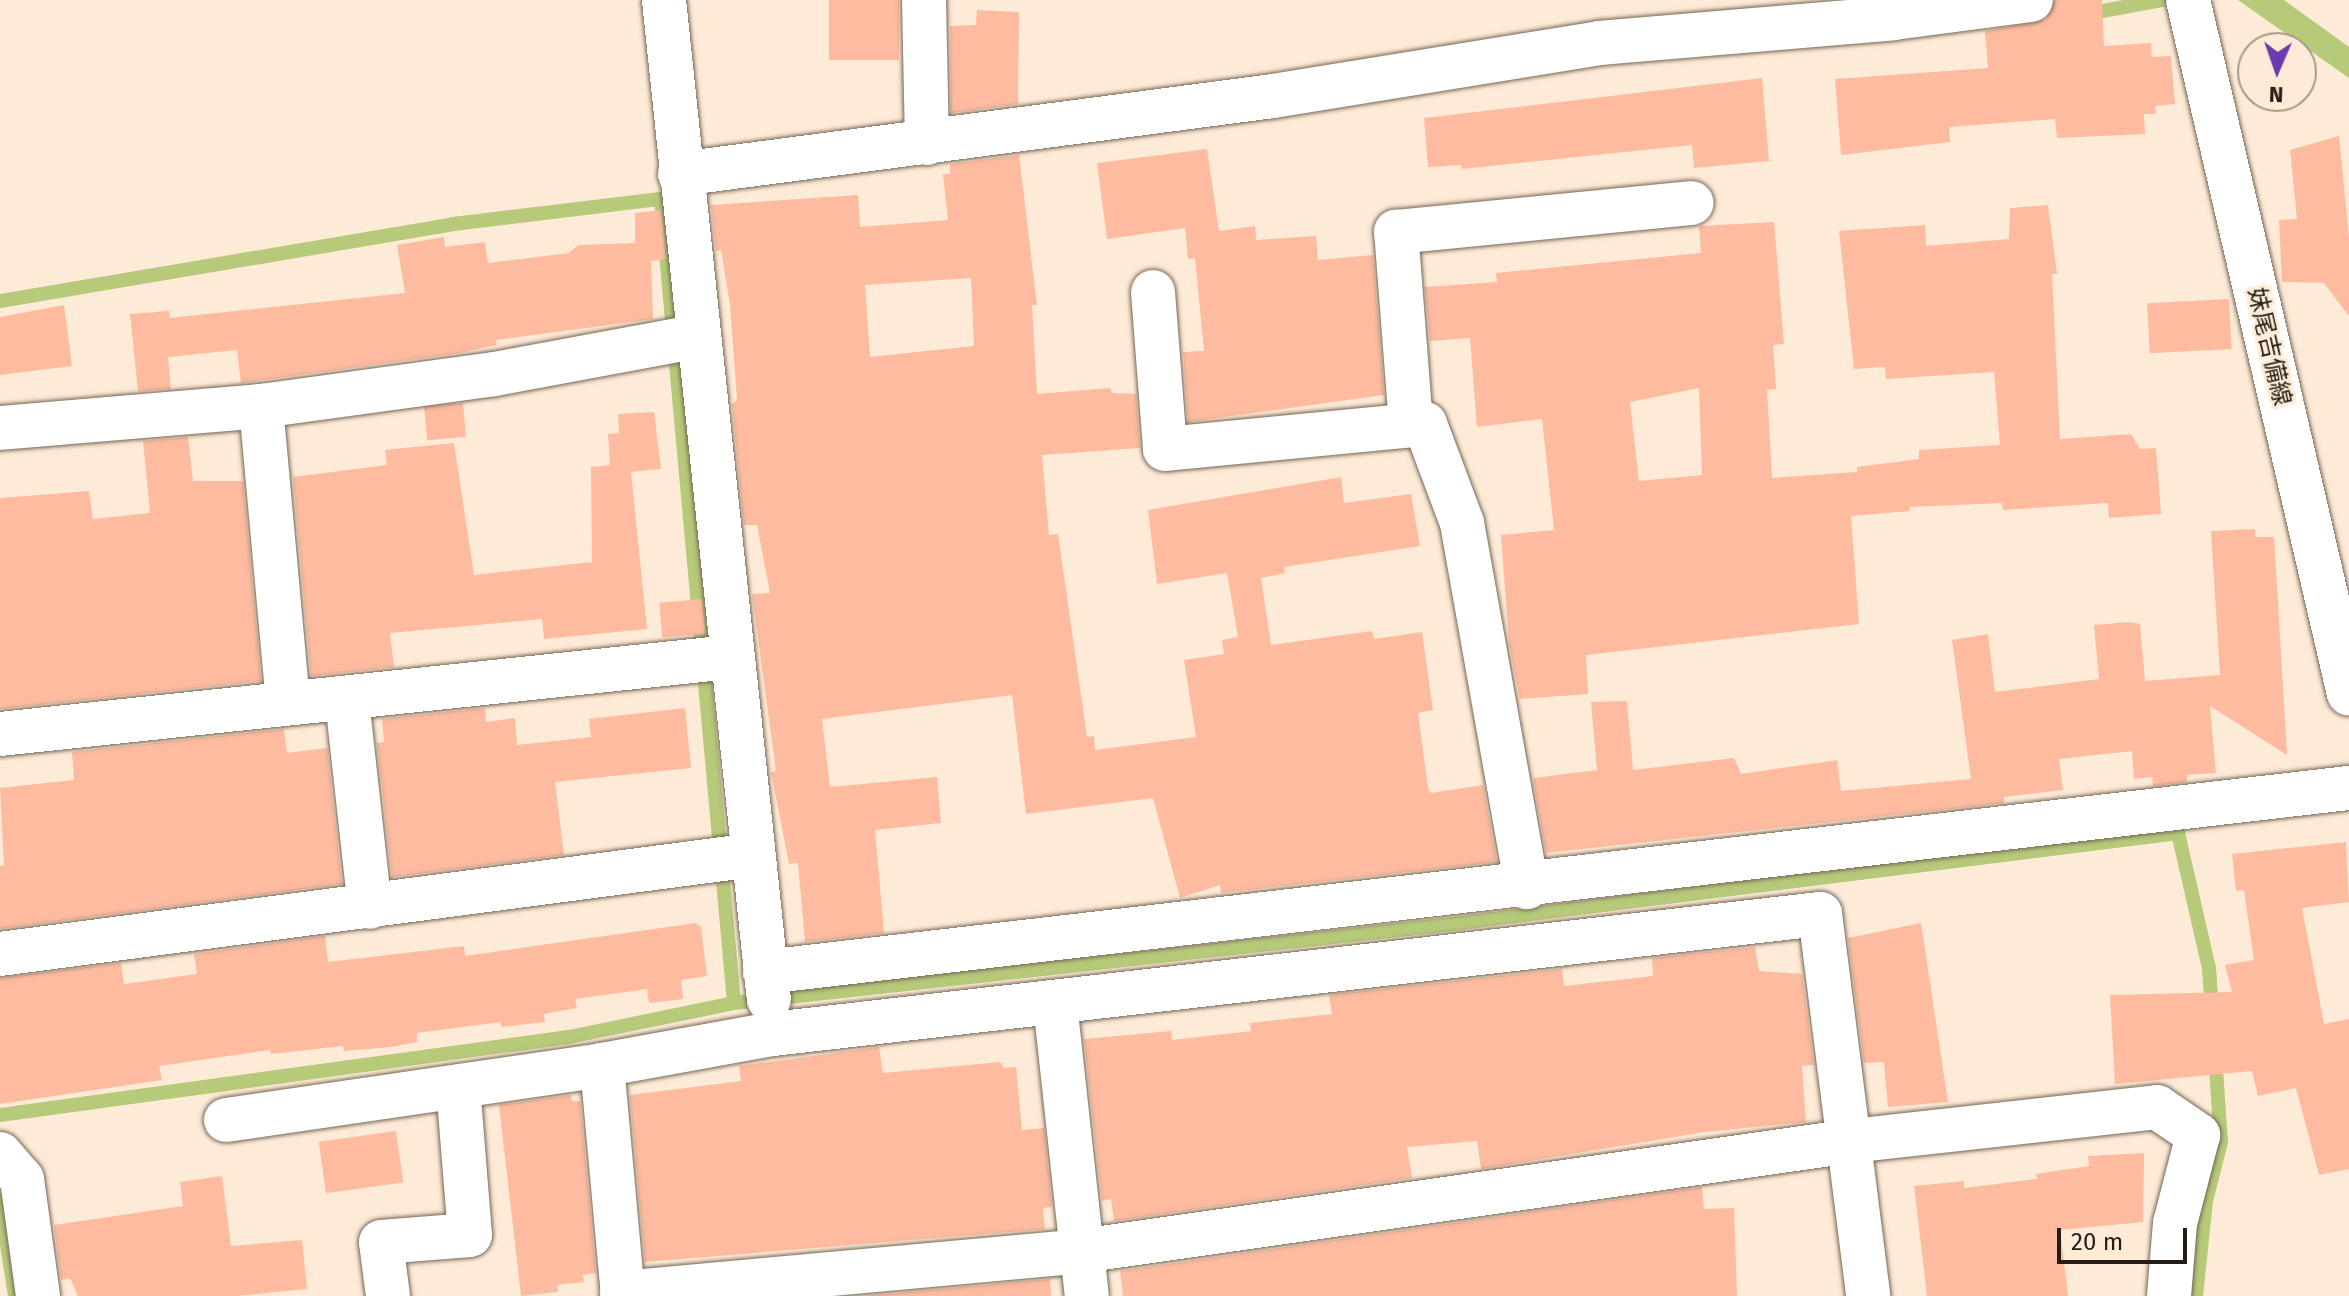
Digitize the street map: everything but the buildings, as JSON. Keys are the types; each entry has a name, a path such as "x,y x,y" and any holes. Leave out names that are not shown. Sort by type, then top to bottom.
{"street":[{"path":"664,0 682,189 679,340 710,660 734,858 769,999"},
{"path":"924,0 927,143"},
{"path":"682,189 927,143 1273,96 1599,43 1894,18 2031,0"},
{"name":"妹尾吉備線","path":"2190,5 2349,694"},
{"path":"1411,425 1396,232 1692,203"},
{"path":"1153,292 1165,449 1425,424 1462,523 1543,906"},
{"path":"0,428 261,406 494,374 679,340"},
{"path":"261,406 288,703"},
{"path":"0,734 710,660"},
{"path":"347,700 370,907"},
{"path":"226,1120 602,1065 769,999 1543,906 2349,788"},
{"path":"0,954 734,858"},
{"path":"769,999 1055,1003 1543,906 1820,914 1851,1141 1868,1296"},
{"path":"1055,1003 1087,1296"},
{"path":"602,1065 622,1294 1081,1251 1851,1141 2157,1107 2198,1135 2175,1223 2169,1296"},
{"path":"388,1296 381,1242 470,1235 458,1086"},
{"path":"0,1154 22,1179 38,1296"}],"shaded area":[{"path":"2238,0 2284,0 2349,47 2349,78 2317,56 2317,32 2284,32"}],"waterway":[{"path":"2086,14 2162,0"},
{"path":"681,196 661,199 734,1003 1452,924 2178,833 2209,968 2212,1010"},
{"path":"0,301 453,224 661,199"},
{"path":"0,1115 569,1037 734,1003"},
{"path":"2196,1296 2206,1201 2221,1142 2215,1055"},
{"path":"0,1200 15,1296"}]}
